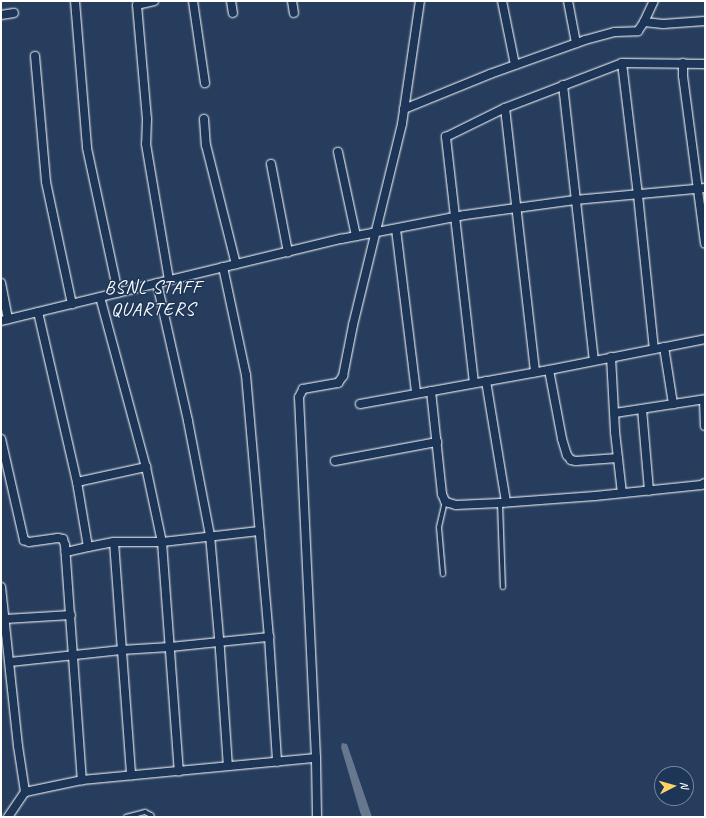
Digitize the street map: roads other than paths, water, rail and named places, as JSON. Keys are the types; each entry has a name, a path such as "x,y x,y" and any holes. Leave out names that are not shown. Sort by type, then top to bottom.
{"street":[{"path":"75,1 85,126 92,174 99,198 118,293"},
{"path":"154,1 137,5 147,119 146,144 169,280"},
{"path":"193,1 205,83"},
{"path":"231,1 233,14"},
{"path":"292,1 294,13"},
{"path":"317,817 316,758 299,397 304,389 338,383 343,376 404,109 420,1"},
{"path":"502,1 515,65"},
{"path":"568,1 576,43"},
{"path":"404,109 515,65 576,43 615,32 638,31 654,1"},
{"path":"1,15 14,13"},
{"path":"644,22 670,24 705,21"},
{"path":"35,56 46,182 72,304"},
{"path":"622,62 654,349"},
{"path":"474,383 446,137 505,108 622,62 705,64"},
{"path":"683,63 683,76 701,188 705,244"},
{"path":"562,85 594,360"},
{"path":"505,108 518,208 535,372"},
{"path":"204,119 206,145 236,264"},
{"path":"338,152 356,236"},
{"path":"271,164 288,252"},
{"path":"1,283 4,320 375,232 575,200 701,188"},
{"path":"396,229 416,393"},
{"path":"223,267 246,375 269,637 277,762"},
{"path":"157,283 188,421 210,535 220,642 228,766"},
{"path":"100,296 146,467 162,542 179,771"},
{"path":"38,312 76,482 88,547"},
{"path":"360,404 549,370 705,339"},
{"path":"664,347 673,404"},
{"path":"611,357 622,494"},
{"path":"549,370 564,449 570,460 576,462 618,458"},
{"path":"486,381 503,503"},
{"path":"431,391 442,494 445,501 456,505 622,494 701,485 705,483"},
{"path":"615,413 704,400 705,426"},
{"path":"642,409 650,491"},
{"path":"1,439 24,540 29,542 63,539 66,552 71,615 82,780"},
{"path":"335,461 437,442"},
{"path":"76,482 146,467"},
{"path":"66,552 114,542 162,542 210,535 260,531"},
{"path":"114,542 131,775"},
{"path":"1,587 18,746 25,792 8,817"},
{"path":"5,619 71,615"},
{"path":"10,662 121,650 170,647 269,637"},
{"path":"25,792 82,780 316,758"}],"lane":[{"path":"443,574 439,527 445,501"},
{"path":"503,503 503,588"},
{"path":"126,817 145,812 151,814 152,817"}],"water":[{"path":"342,743 347,744 372,817 362,817 341,747"}],"district":[{"name":"BSNL STAFF QUARTERS","path":"153,299"}]}
